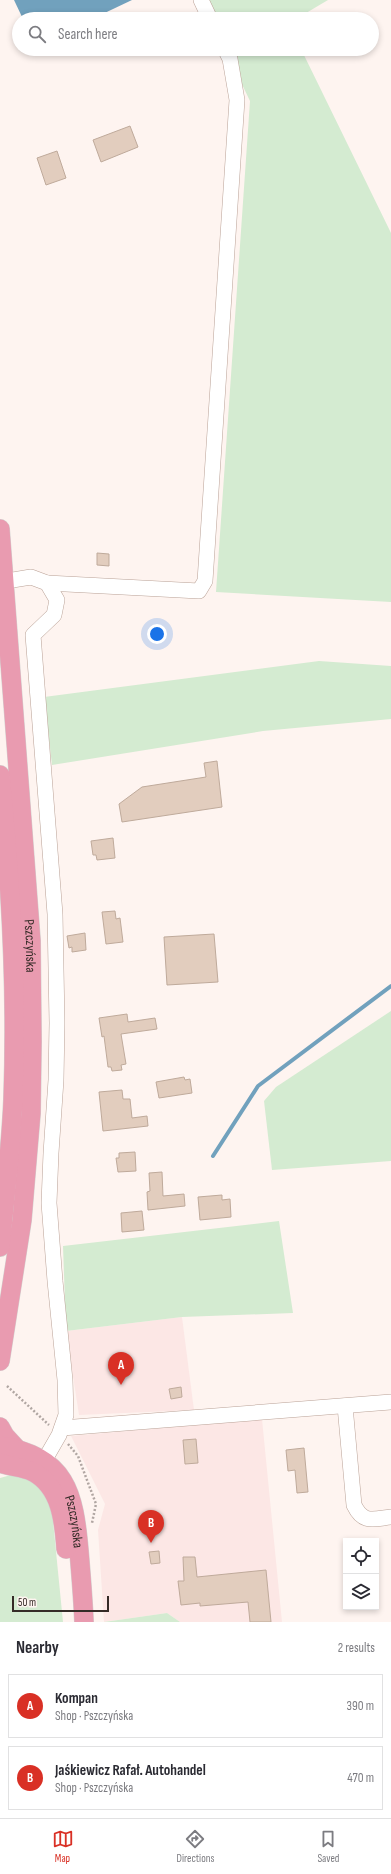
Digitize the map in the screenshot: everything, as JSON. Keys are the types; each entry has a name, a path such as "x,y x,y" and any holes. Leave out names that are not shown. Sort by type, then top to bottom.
{"main road":[{"name":"Pszczyńska","path":"0,529 31,941 32,1041 31,1113 22,1220 0,1361"},
{"name":"Pszczyńska","path":"0,775 8,872 6,968 13,1099 0,1247"},
{"name":"Pszczyńska","path":"0,1427 5,1436 8,1447 44,1461 55,1470 65,1484 73,1504 77,1522 84,1622"},
{"name":"Pszczyńska","path":"3,1466 33,1472 44,1479 55,1494 61,1511 64,1529 75,1622"}],"street":[{"path":"201,0 207,12"},
{"path":"3,581 31,578 47,583 199,591 205,581 237,100 228,56"},
{"path":"44,1461 59,1435 66,1415 65,1380 49,1203 50,1153 56,1080 57,1023 55,914 33,635 54,616 57,600 47,583"},
{"path":"62,1428 391,1402"},
{"path":"345,1406 354,1506 359,1516 368,1519 391,1517"}],"shaded area":[{"path":"182,1317 194,1410 79,1415 66,1331"},
{"path":"262,1419 282,1622 180,1622 167,1613 104,1622 98,1530 105,1504 71,1436"}],"green space":[{"path":"201,0 328,0 308,12 207,12"},
{"path":"228,56 304,56 391,233 391,602 216,592 250,101"},
{"path":"319,661 391,666 391,719 263,731 52,765 44,697"},
{"path":"391,1011 391,1161 272,1170 264,1101 276,1087"},
{"path":"279,1221 293,1313 182,1317 66,1331 63,1246"},
{"path":"11,1475 34,1480 51,1501 63,1622 0,1622 0,1478"},
{"path":"167,1613 180,1622 104,1622"}],"water":[{"path":"14,0 132,0 107,12 20,12"}],"building":[{"path":"130,126 138,147 101,162 93,140"},
{"path":"57,151 66,178 46,185 37,158"},
{"path":"97,553 109,554 109,566 97,565"},
{"path":"217,761 222,807 122,822 119,804 142,787 206,777 204,763"},
{"path":"113,838 115,858 97,860 96,855 93,855 91,841"},
{"path":"115,911 116,919 120,918 123,942 106,944 102,912"},
{"path":"85,933 86,950 72,952 72,947 69,948 67,936"},
{"path":"214,934 218,982 167,985 164,937"},
{"path":"127,1014 128,1022 155,1018 157,1029 121,1034 126,1064 121,1065 122,1070 112,1071 111,1067 108,1067 104,1036 102,1037 99,1018"},
{"path":"184,1077 185,1080 190,1079 192,1093 159,1098 156,1082"},
{"path":"122,1090 123,1099 130,1099 132,1118 147,1116 148,1126 103,1131 99,1092"},
{"path":"135,1152 136,1171 118,1172 116,1158 119,1158 119,1153"},
{"path":"162,1172 163,1196 184,1194 185,1206 148,1210 147,1192 150,1191 149,1173"},
{"path":"222,1195 222,1200 230,1199 231,1217 200,1220 198,1197"},
{"path":"142,1211 144,1230 122,1232 121,1213"},
{"path":"181,1387 182,1397 171,1399 169,1389"},
{"path":"196,1439 198,1463 185,1464 183,1440"},
{"path":"304,1448 308,1492 297,1493 295,1470 288,1471 286,1450"},
{"path":"159,1551 160,1563 151,1564 149,1552"},
{"path":"183,1557 195,1557 197,1577 266,1570 271,1622 250,1622 248,1602 200,1606 200,1603 181,1605 178,1581 184,1581"}],"waterway":[{"path":"213,1156 258,1086 391,986"}],"place":[{"name":"Kompan","path":"121,1385"},
{"name":"Jaśkiewicz Rafał. Autohandel","path":"151,1543"}]}
